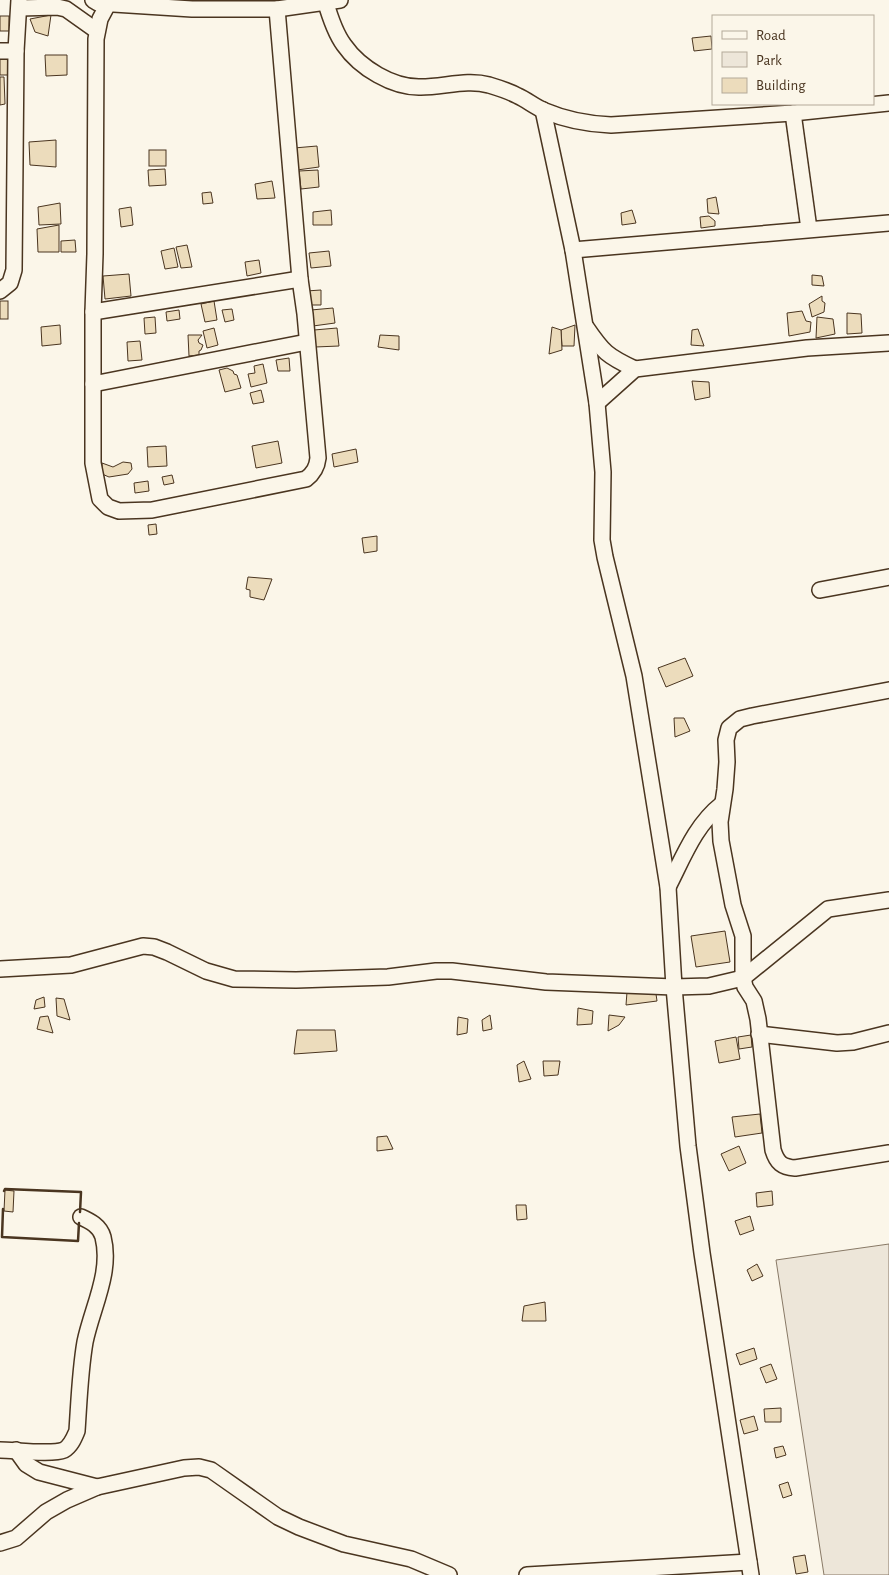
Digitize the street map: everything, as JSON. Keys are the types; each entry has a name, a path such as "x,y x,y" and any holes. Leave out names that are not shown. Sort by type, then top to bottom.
{"street":[{"path":"277,8 300,279 318,458 317,466 306,479 152,510 119,511 108,507 100,499 93,464 97,31 100,19 100,2 277,8 340,0"},
{"path":"325,1 343,44 358,61 386,79 409,86 421,87 471,83 487,85 517,96 543,110 570,120 595,125 793,113 870,105"},
{"path":"0,291 10,283 14,270 16,51 20,4 66,9 97,31"},
{"path":"0,51 16,51"},
{"path":"874,105 889,103"},
{"path":"526,1575 750,1569 688,1146 674,986 668,887 634,676 602,540 604,496 597,403 572,250 543,110"},
{"path":"793,113 809,229"},
{"path":"572,250 889,223"},
{"path":"93,312 300,279"},
{"path":"584,324 611,358 635,369 807,348 889,343"},
{"path":"93,384 307,342"},
{"path":"597,403 635,369"},
{"path":"820,590 889,577"},
{"path":"889,690 752,716 734,723 729,728 726,740 726,789 720,822 721,841 734,905 743,936 743,978 754,1001 773,1150 776,1158 780,1164 796,1168 889,1153"},
{"path":"668,887 692,839 706,818 722,804"},
{"path":"0,969 71,965 126,949 144,946 154,947 206,971 234,979 296,980 378,977 452,971 546,982 709,986 743,978 828,909 889,900"},
{"path":"759,1034 837,1043 853,1042 889,1033"},
{"path":"0,1450 64,1450 72,1442 77,1431 85,1342 104,1272 105,1249 103,1234 96,1225 81,1218"},
{"path":"16,1450 26,1464 39,1472 96,1487"},
{"path":"0,1543 16,1538 46,1512 96,1487 176,1469 199,1467 211,1470 278,1517 299,1527 344,1544 411,1559 449,1575"}],"green space":[{"path":"889,1244 889,1575 824,1575 776,1260"}],"building":[{"path":"51,15 48,36 35,32 30,19"},
{"path":"0,16 9,16 9,31 0,31"},
{"path":"711,36 712,49 694,51 692,38"},
{"path":"0,53 9,53 9,75 0,75"},
{"path":"45,55 67,55 67,75 46,76"},
{"path":"0,77 4,77 5,104 0,105"},
{"path":"56,140 56,167 30,165 29,142"},
{"path":"317,146 319,167 297,170 294,148"},
{"path":"149,150 166,150 166,166 149,166"},
{"path":"165,169 166,185 149,186 148,170"},
{"path":"318,170 319,187 301,189 299,171"},
{"path":"272,181 275,198 257,199 255,184"},
{"path":"211,192 213,203 203,204 202,193"},
{"path":"716,197 719,214 708,213 707,199"},
{"path":"60,203 61,224 39,225 38,207"},
{"path":"131,207 133,225 121,227 119,209"},
{"path":"331,210 332,225 313,225 313,212"},
{"path":"632,210 636,223 622,225 621,213"},
{"path":"709,216 715,221 715,226 701,228 700,217"},
{"path":"59,225 59,252 38,252 37,229"},
{"path":"75,240 76,252 61,252 61,241"},
{"path":"187,245 192,267 181,268 176,247"},
{"path":"174,248 178,267 165,269 161,251"},
{"path":"329,251 331,266 311,268 309,253"},
{"path":"259,260 261,273 247,276 245,262"},
{"path":"129,274 131,296 105,299 103,276"},
{"path":"812,275 822,276 824,286 812,285"},
{"path":"321,290 321,305 307,305 306,291"},
{"path":"822,296 822,301 825,303 824,312 812,317 809,304"},
{"path":"0,301 8,301 8,319 0,319"},
{"path":"214,301 217,320 205,322 201,304"},
{"path":"333,308 335,323 313,326 311,310"},
{"path":"232,309 234,320 225,322 222,310"},
{"path":"179,310 180,319 167,321 166,312"},
{"path":"802,311 806,321 811,322 810,332 789,336 787,313"},
{"path":"847,313 861,314 862,333 847,334"},
{"path":"155,317 156,333 145,334 144,318"},
{"path":"817,317 833,319 835,334 816,338"},
{"path":"60,325 61,344 42,346 41,327"},
{"path":"575,325 574,346 562,346 561,330"},
{"path":"552,327 561,330 562,350 549,354"},
{"path":"214,328 218,345 207,348 203,331"},
{"path":"337,328 339,346 315,347 314,330"},
{"path":"698,329 704,346 691,345 692,330"},
{"path":"188,335 202,335 198,340 203,345 199,355 189,356"},
{"path":"380,335 399,336 399,350 378,347"},
{"path":"140,341 142,360 128,361 127,342"},
{"path":"289,358 290,371 278,371 276,360"},
{"path":"263,364 267,383 251,387 248,374 255,373 254,366"},
{"path":"227,368 237,375 241,388 225,392 219,370"},
{"path":"692,381 709,382 710,397 695,400"},
{"path":"261,390 264,402 253,404 250,393"},
{"path":"278,441 282,463 256,468 252,446"},
{"path":"166,446 167,466 148,467 147,447"},
{"path":"356,449 358,462 334,467 332,454"},
{"path":"123,462 131,463 132,469 128,474 109,477 102,474 102,463 113,467"},
{"path":"172,475 174,483 164,485 162,477"},
{"path":"148,481 149,491 135,493 134,483"},
{"path":"156,524 157,534 149,535 148,525"},
{"path":"377,536 377,551 364,553 362,538"},
{"path":"248,577 272,579 264,600 250,597 250,590 246,589"},
{"path":"685,658 693,676 666,687 658,668"},
{"path":"674,718 684,718 690,731 675,737"},
{"path":"725,931 730,962 696,967 691,936"},
{"path":"627,992 656,994 657,1001 626,1005"},
{"path":"44,997 45,1007 34,1009 36,1000"},
{"path":"56,998 64,999 70,1020 57,1016"},
{"path":"578,1008 593,1011 592,1024 577,1025"},
{"path":"490,1015 492,1029 483,1031 482,1020"},
{"path":"609,1015 625,1017 619,1025 608,1031"},
{"path":"48,1016 53,1033 37,1029 40,1017"},
{"path":"458,1017 468,1019 467,1033 457,1035"},
{"path":"297,1030 335,1030 337,1051 294,1054"},
{"path":"751,1035 752,1047 739,1049 738,1037"},
{"path":"736,1037 740,1059 719,1063 715,1041"},
{"path":"524,1061 531,1079 519,1082 517,1065"},
{"path":"543,1061 560,1061 558,1075 544,1076"},
{"path":"760,1114 762,1133 735,1137 732,1117"},
{"path":"387,1136 393,1149 377,1151 377,1137"},
{"path":"739,1146 746,1163 729,1171 721,1154"},
{"path":"5,1190 14,1191 13,1212 4,1211"},
{"path":"772,1191 773,1205 757,1207 756,1193"},
{"path":"516,1205 526,1205 527,1219 517,1220"},
{"path":"750,1216 754,1230 740,1235 735,1221"},
{"path":"757,1264 763,1276 752,1281 747,1270"},
{"path":"545,1302 546,1321 522,1321 524,1306"},
{"path":"754,1348 757,1359 740,1365 736,1354"},
{"path":"771,1364 777,1379 766,1383 760,1368"},
{"path":"781,1408 781,1422 765,1422 764,1409"},
{"path":"754,1416 758,1430 744,1434 740,1420"},
{"path":"783,1446 786,1455 776,1458 774,1448"},
{"path":"788,1482 792,1495 783,1498 779,1485"},
{"path":"805,1555 808,1572 796,1574 793,1557"}],"wall":[{"path":"4,1191 5,1189 81,1192 80,1212"},
{"path":"3,1209 2,1237 78,1241 79,1223"}]}
